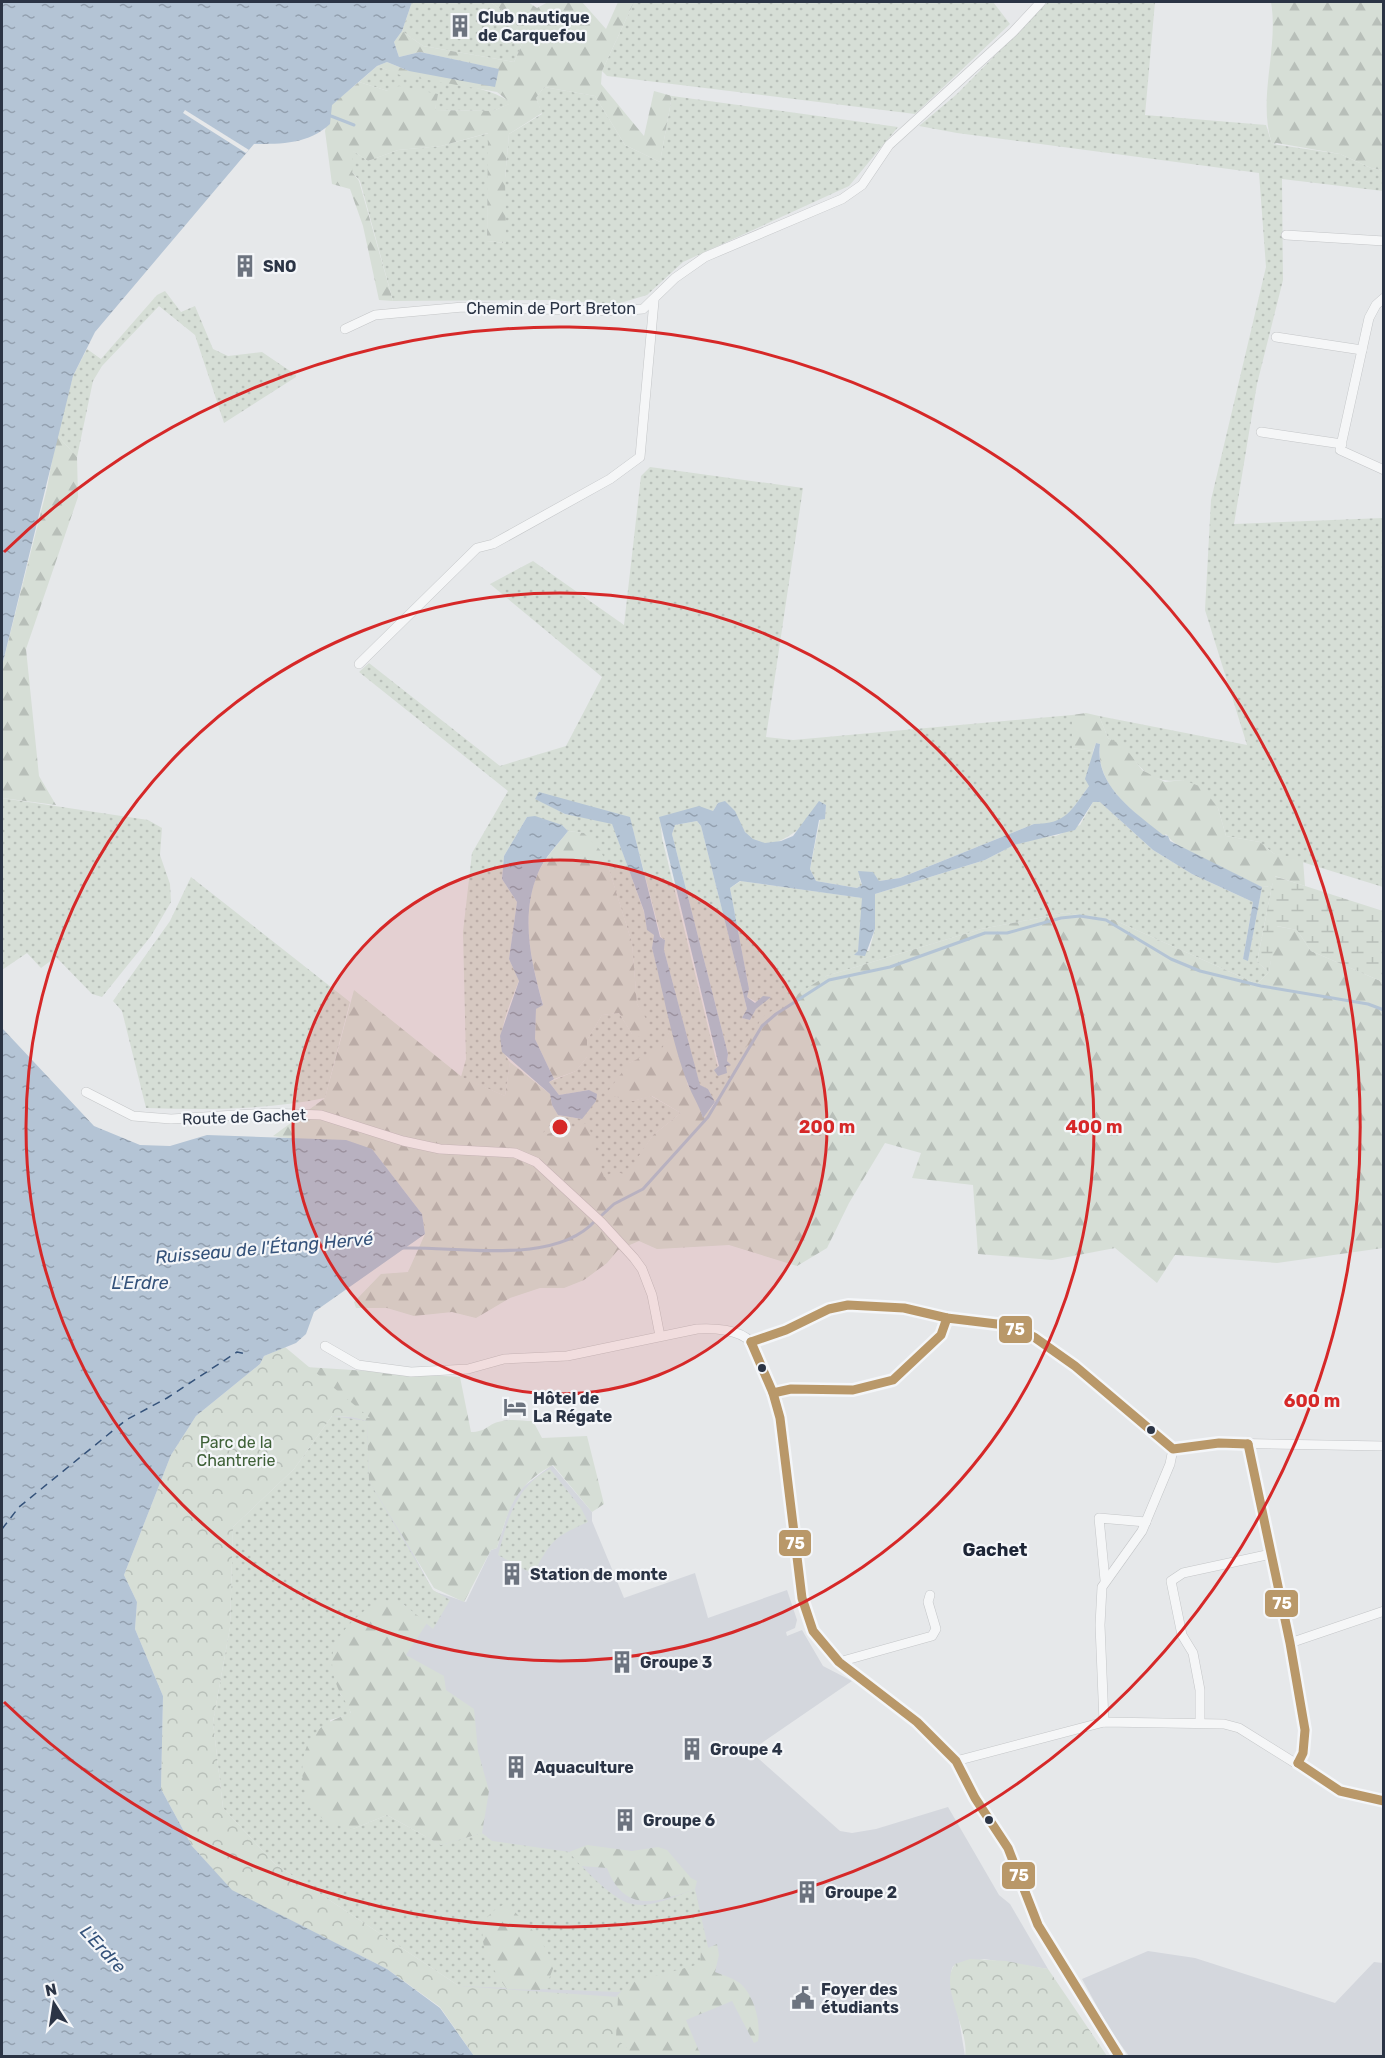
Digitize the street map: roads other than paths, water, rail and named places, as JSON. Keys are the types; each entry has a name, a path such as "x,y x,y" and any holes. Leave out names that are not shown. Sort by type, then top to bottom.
{"street":[{"name":"Chemin de Port Breton","path":"345,329 375,315 405,311 463,308 617,311 643,309 654,301 675,278 705,257 842,200 862,185 889,145 1013,32 1041,2"},
{"path":"1286,236 1383,241"},
{"path":"1383,298 1369,318 1340,450 1383,470"},
{"path":"359,664 477,548 493,544 610,479 640,457 654,301"},
{"path":"1276,337 1362,350"},
{"path":"1261,432 1342,444"},
{"name":"Route de Gachet","path":"86,1092 133,1116 171,1119 269,1113 321,1114 403,1141 440,1149 515,1153 536,1162 598,1219 642,1269 652,1295 660,1336"},
{"path":"752,1342 786,1330 829,1309 848,1305 903,1308 947,1318 1005,1324 1034,1337 1075,1366 1173,1449 1219,1443 1383,1446"},
{"path":"773,1392 791,1389 853,1390 893,1380 941,1335 947,1318"},
{"path":"325,1347 358,1365 411,1372 468,1369 504,1359 567,1356 708,1328 742,1335 752,1342 773,1392 780,1418 802,1598 818,1640 839,1662 917,1722 956,1761 975,1798 1008,1848 1038,1925 1119,2056"},
{"path":"1248,1444 1290,1643 1305,1730 1303,1753 1298,1763"},
{"path":"1105,1580 1146,1522 1170,1464 1173,1449"},
{"path":"1104,1722 1100,1625 1105,1580 1099,1518 1146,1522"},
{"path":"1200,1722 1200,1690 1193,1653 1182,1635 1171,1581 1183,1572 1271,1554"},
{"path":"839,1662 932,1635 936,1629 928,1602 930,1595"},
{"path":"1290,1643 1383,1611"},
{"path":"956,1761 1104,1722 1200,1722 1239,1728 1340,1791 1383,1801"}],"water":[{"path":"2,2 412,2 402,31 394,42 399,57 420,52 499,69 495,87 409,71 387,62 377,66 332,105 330,124 322,131 295,142 254,144 95,332 73,376 2,666"},
{"path":"1096,743 1100,744 1103,773 1119,797 1129,807 1163,835 1168,836 1170,841 1262,887 1248,961 1243,959 1253,902 1192,874 1153,850 1100,802 1093,802 1075,830 1014,845 985,860 875,894 875,929 865,956 854,955 858,951 862,898 740,881 730,888 749,989 747,997 755,1003 763,996 771,997 756,1009 750,1020 742,1018 747,1009 701,826 697,821 675,825 672,834 728,1054 727,1061 731,1065 726,1066 727,1073 718,1076 714,1070 719,1066 659,817 699,806 713,811 718,803 725,801 735,811 745,832 753,839 765,843 781,841 793,836 819,801 826,805 825,819 819,820 810,869 816,881 857,888 862,885 858,871 873,872 879,881 900,878 1034,824 1061,818 1072,809 1089,786 1085,779"},
{"path":"539,792 630,817 660,937 665,940 664,950 700,1085 708,1089 715,1102 703,1118 682,1068 672,1034 652,948 654,935 647,930 644,911 612,824 565,814 535,799"},
{"path":"535,816 562,825 568,831 541,867 530,906 531,956 543,1005 536,1009 535,1039 554,1079 549,1082 559,1095 589,1090 597,1094 596,1101 582,1119 558,1115 552,1105 550,1094 502,1052 500,1036 519,981 509,959 517,902 502,879 504,856 527,817"},
{"name":"L'Erdre","path":"2,1028 94,1126 140,1145 170,1146 207,1135 346,1140 372,1149 422,1214 425,1234 314,1312 306,1334 296,1343 264,1356 260,1364 196,1416 171,1455 124,1575 137,1602 135,1629 163,1696 161,1789 192,1846 232,1890 387,1969 440,2008 474,2056 2,2056"}],"waterway":[{"path":"331,116 354,125"},
{"name":"Ruisseau de l'Étang Hervé","path":"602,1215 614,1204 643,1189 708,1117 762,1026 776,1014 829,980 890,967 985,933 1007,933 1061,918 1080,916 1106,920 1171,959 1200,971 1261,986 1368,1004 1384,1010"},
{"name":"Ruisseau de l'Étang Hervé","path":"403,1248 504,1251 531,1249 555,1244 577,1235 595,1221"}],"place":[{"name":"Club nautique de Carquefou","path":"460,26"},
{"name":"SNO","path":"245,266"},
{"name":"Hôtel de La Régate","path":"515,1407"},
{"name":"Station de monte","path":"512,1574"},
{"name":"Groupe 3","path":"622,1662"},
{"name":"Groupe 4","path":"692,1749"},
{"name":"Aquaculture","path":"516,1767"},
{"name":"Groupe 6","path":"625,1820"},
{"name":"Groupe 2","path":"807,1892"},
{"name":"Foyer des étudiants","path":"803,1998"}],"district":[{"name":"Gachet","path":"995,1550"}],"park label":[{"name":"Parc de la Chantrerie","path":"236,1451"}]}
